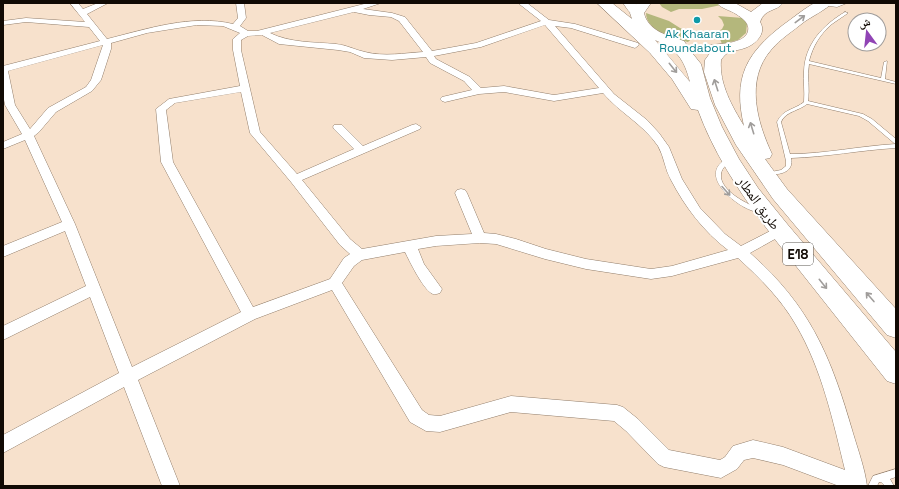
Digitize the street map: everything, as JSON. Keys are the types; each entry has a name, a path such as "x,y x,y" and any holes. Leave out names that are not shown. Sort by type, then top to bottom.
{"highway":[{"path":"604,3 669,63 713,127"},
{"path":"637,6 639,20 644,26 665,39 694,47 725,48 744,44 752,39 756,29 753,22 743,12 724,3"},
{"path":"753,22 756,14 760,10 776,3"},
{"path":"796,212 759,147 751,123 747,102 750,76 755,62 769,43 810,11 825,3"},
{"name":"طريق المطار","path":"665,39 684,52 693,64 702,98 713,127 730,159 765,212 896,372"},
{"name":"طريق المطار","path":"725,48 715,56 711,68 723,104 737,131 755,160 796,212 896,327"}],"street":[{"path":"3,146 28,136 52,110 84,93 94,84 108,44 74,3"},
{"path":"82,13 104,3"},
{"path":"235,27 242,18 240,3"},
{"path":"171,486 69,224 28,136 10,105 3,70 147,31 197,23 218,23 235,27 246,33 264,33 339,10 355,9 377,3"},
{"path":"522,3 547,22 605,90 655,135 664,148 676,180 696,211 720,237 757,267 787,300 805,328 825,371 863,485"},
{"path":"825,3 837,5 843,3"},
{"path":"355,9 369,13 392,15 402,19 438,64 467,79 479,91"},
{"path":"3,23 26,20 92,25"},
{"path":"264,33 279,41 338,47 353,50 364,55 379,57 429,54 478,45 547,22 572,26 635,45"},
{"path":"246,33 237,39 237,50 255,133 295,179 345,242 359,255"},
{"path":"245,88 172,101 161,109 167,162 250,315"},
{"path":"445,98 479,91 510,89 554,98 605,90"},
{"path":"338,127 362,151"},
{"path":"295,179 416,127"},
{"path":"461,193 480,238"},
{"path":"3,252 69,224"},
{"path":"3,444 128,377 250,315 335,283 349,262 359,255 436,241 480,238 496,239 545,254 586,264 651,274 672,271 740,252 756,245 780,231"},
{"path":"409,245 419,267 435,289"},
{"path":"335,283 416,416 426,423 440,424 511,404 617,413 632,425 664,458 721,469 731,463 739,452 753,449 784,456 863,485"},
{"path":"3,333 94,289"}],"lane":[{"path":"773,173 782,172 788,167 779,122 785,114 801,107 806,102 807,62 811,47 820,34 831,23 846,14"},
{"path":"807,62 896,83"},
{"path":"884,80 886,62"},
{"path":"806,102 861,115 870,120 896,142"},
{"path":"787,156 822,155 896,146"},
{"path":"863,485 896,473"},
{"path":"883,477 890,486"}],"green space":[{"path":"659,3 715,3 721,5 702,9 679,9 671,12 662,7"},
{"path":"646,13 669,21 680,28 698,33 688,42 668,36 650,25"},
{"path":"718,16 743,18 747,24 746,33 738,40 722,44 717,32 722,29 724,25"}],"place":[{"name":"Ak Khaaran Roundabout.","path":"697,20"}]}
